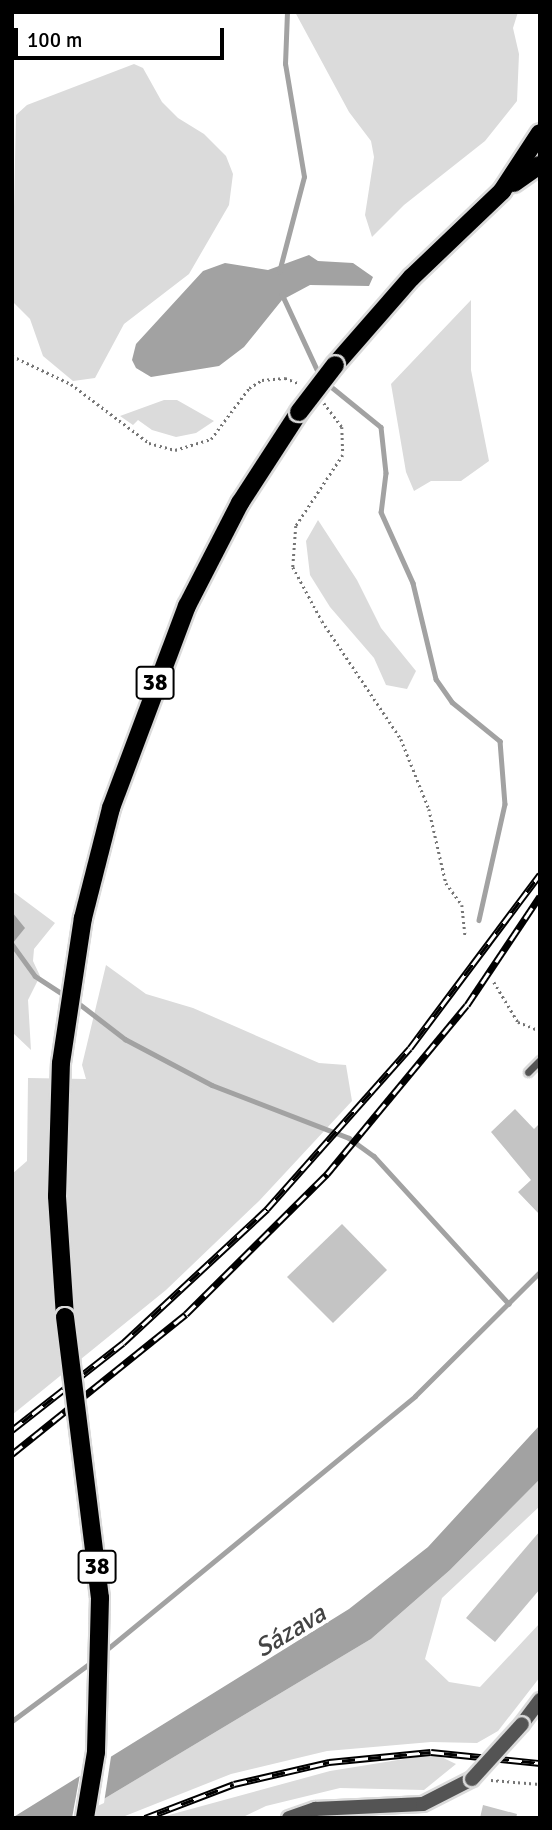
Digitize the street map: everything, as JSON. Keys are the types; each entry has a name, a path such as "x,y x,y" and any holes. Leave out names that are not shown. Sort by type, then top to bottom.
{"main road":[{"path":"502,191 540,133"},
{"name":"38","path":"85,1818 96,1752 100,1598 65,1317 57,1196 65,1017 71,979 111,808 145,709 214,553 299,412 335,365 411,278 502,191 540,165"},
{"path":"502,191 540,174"}],"street":[{"path":"289,1818 315,1809 394,1813 439,1799 472,1779 540,1700"}],"lane":[{"path":"528,1072 540,1060"}],"path":[{"path":"12,356 71,384 149,443"},
{"path":"322,621 401,739 429,810 446,883 462,905 466,935"},
{"path":"494,982 518,1022 540,1031"},
{"path":"472,1779 540,1784"}],"shaded area":[{"path":"295,12 518,12 513,28 519,54 517,101 485,141 404,205 372,237 365,215 374,157 371,141 349,112"},
{"path":"134,64 143,68 162,102 178,118 204,134 226,156 233,174 229,205 189,274 124,324 95,378 73,381 43,356 30,319 12,301 16,115 27,105"},
{"path":"309,255 318,261 353,263 373,277 369,286 310,285 282,300 244,347 219,366 151,377 136,368 132,360 136,344 203,271 225,263 268,270"},
{"path":"471,300 471,370 489,461 461,481 431,481 414,491 406,472 391,384"},
{"path":"164,400 177,400 214,421 196,433 176,437 152,430 138,420 133,425 120,416"},
{"path":"318,520 357,580 381,628 416,671 407,689 386,685 374,658 330,607 310,575 306,541"},
{"path":"12,891 55,923 34,949 33,961 40,976 28,1000 31,1050 12,1032"},
{"path":"12,912 25,928 12,944"},
{"path":"106,965 146,994 193,1008 319,1063 346,1065 352,1101 259,1201 166,1290 12,1415 12,1174 27,1161 28,1078 86,1079 82,1065"},
{"path":"540,1425 540,1479 450,1570 371,1639 72,1818 12,1818 349,1609 428,1547"},
{"path":"540,1479 540,1506 442,1598 425,1659 449,1682 480,1687 540,1623 540,1677 498,1731 477,1743 431,1742 327,1751 231,1774 120,1818 72,1818 371,1639 450,1570"},
{"path":"435,1754 456,1764 424,1790 340,1788 266,1806 241,1818 158,1818 330,1771"}],"pier":[{"path":"112,1750 104,1803 72,1818 81,1769"}],"building":[{"path":"515,1109 534,1129 540,1123 540,1215 518,1192 531,1180 491,1132"},
{"path":"342,1224 387,1270 333,1323 287,1277"},
{"path":"540,1531 540,1589 495,1642 466,1618"},
{"path":"483,1805 517,1814 516,1818 480,1818"}],"waterway":[{"path":"279,272 304,177 285,64 287,12"},
{"path":"282,294 321,378"},
{"path":"328,384 381,427 386,473 381,512 413,583 436,679 452,702 500,741 505,804 479,920"},
{"path":"12,944 35,976 66,996"},
{"path":"77,1002 125,1039 212,1085 349,1138 374,1156 509,1304"},
{"path":"105,1651 415,1396 540,1272"},
{"path":"12,1721 93,1661"}],"railway":[{"path":"12,1430 123,1343 267,1209 410,1048 540,874"},
{"path":"12,1454 186,1314 327,1174 467,1005 540,896"},
{"path":"145,1818 234,1784 329,1762 431,1752 540,1763"}],"water label":[{"name":"Sázava","path":"291,1632"}]}
